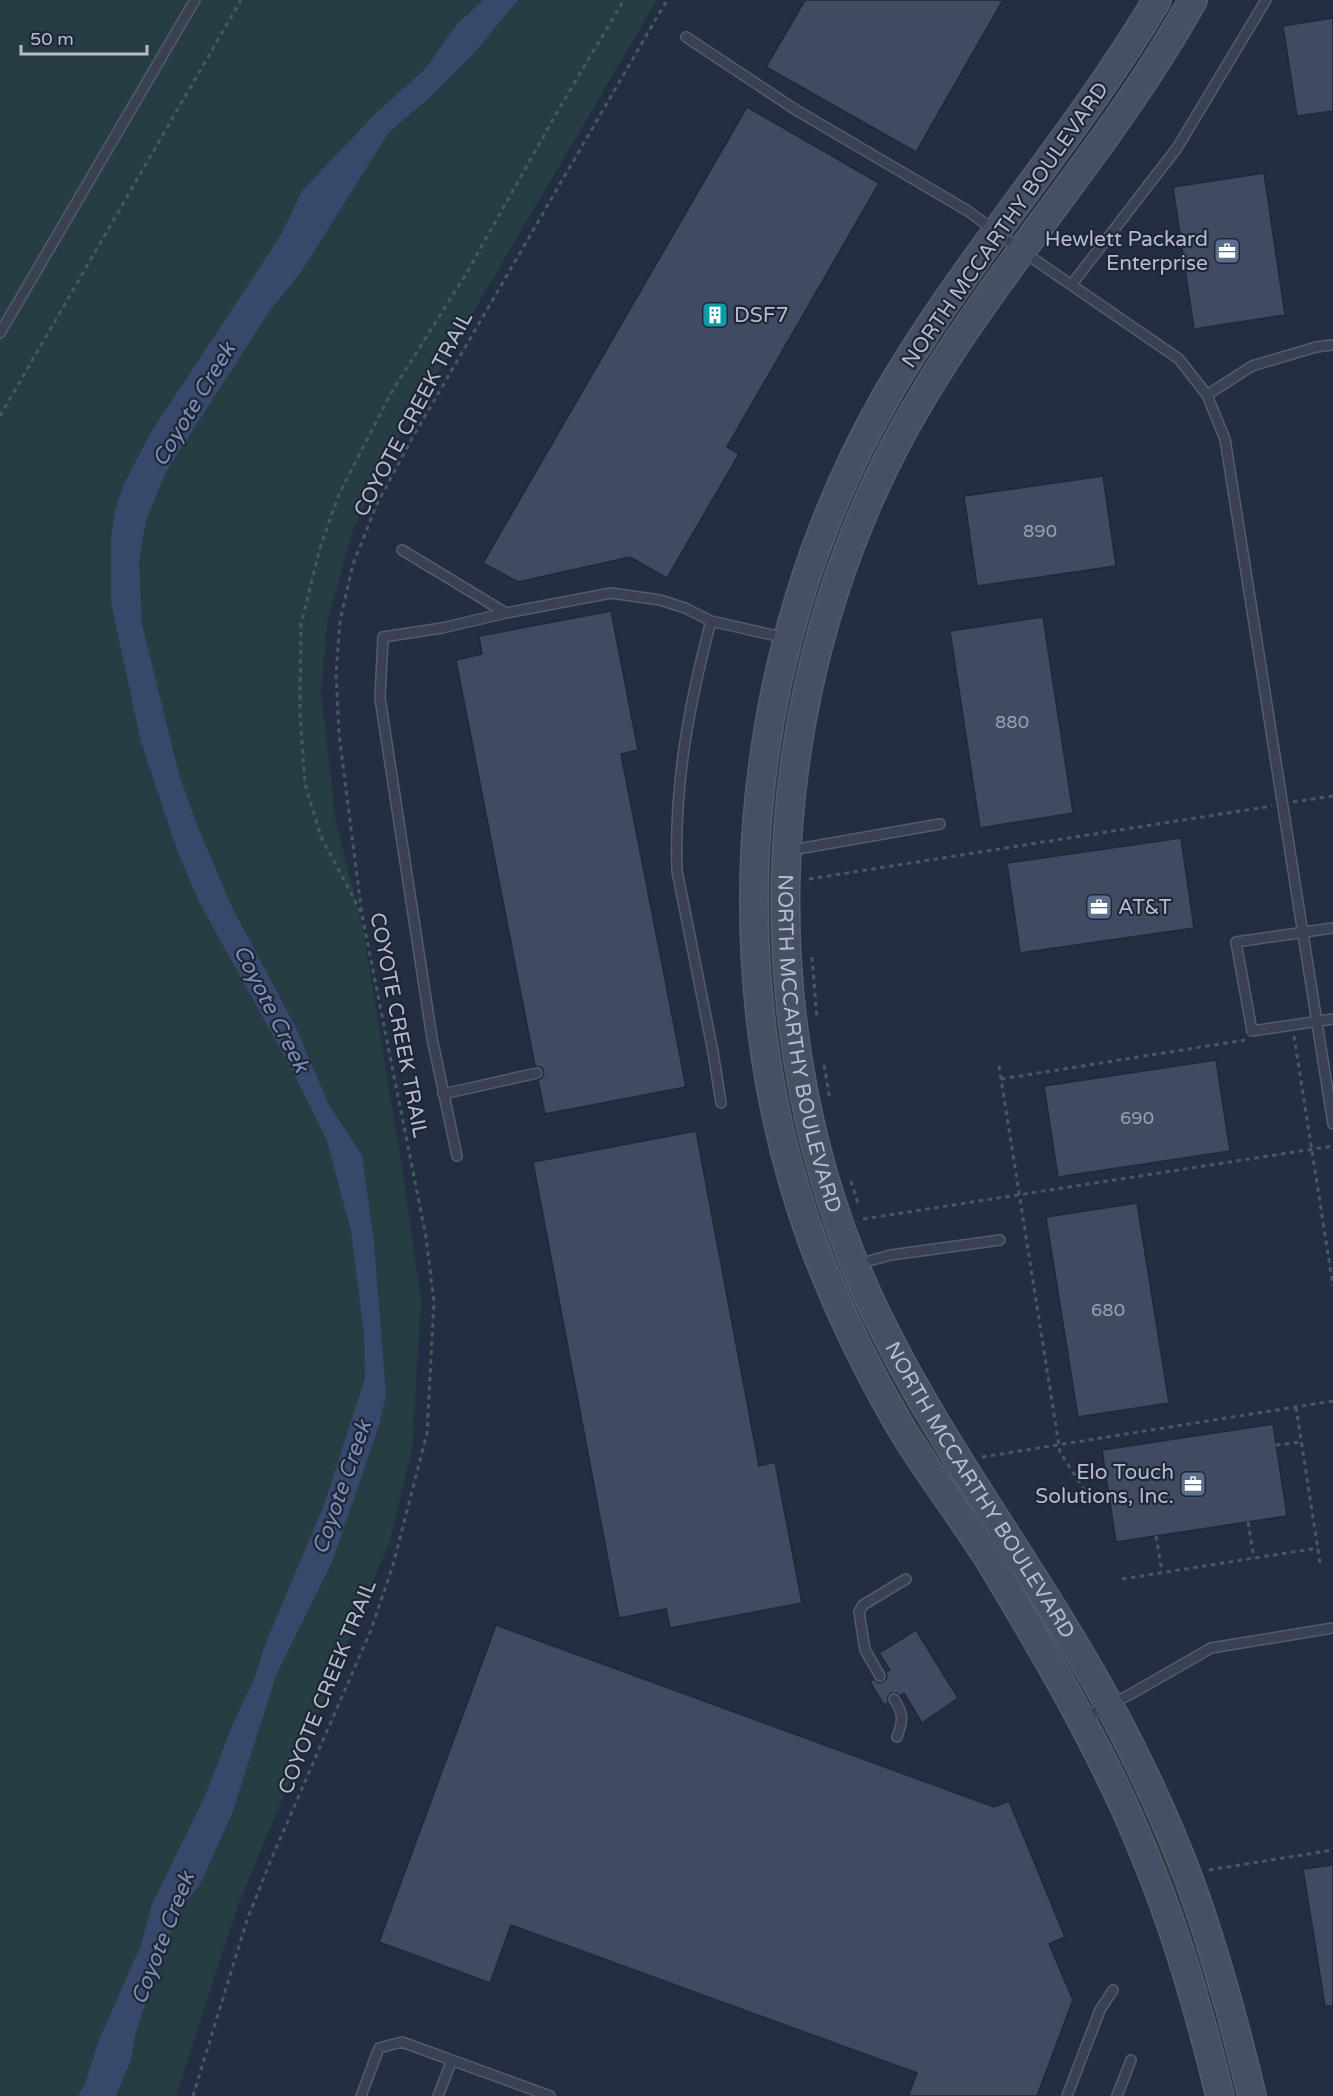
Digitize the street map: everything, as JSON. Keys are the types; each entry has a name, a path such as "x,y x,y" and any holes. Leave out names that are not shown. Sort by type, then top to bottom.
{"main road":[{"name":"NORTH MCCARTHY BOULEVARD","path":"1157,0 1120,60 938,313 908,360 853,461 830,513 809,568 777,680 759,795 754,916 757,980 765,1047 777,1114 792,1177 820,1261 868,1368 901,1427 991,1563 1081,1720 1115,1787 1143,1849 1170,1919 1204,2032 1220,2096"},
{"name":"NORTH MCCARTHY BOULEVARD","path":"1193,0 1146,77 964,330 908,422 881,475 859,525 822,632 808,687 792,787 797,849 785,916 788,978 807,1107 842,1230 896,1354 928,1411 1072,1641 1109,1705 1143,1774 1187,1873 1219,1968 1252,2096"}],"lane":[{"path":"0,333 195,0"},
{"path":"1072,284 1177,148 1266,0"},
{"path":"686,37 796,110 968,211 1179,359 1207,395 1225,439 1333,1124"},
{"path":"1207,395 1252,366 1316,347 1333,345"},
{"path":"402,550 506,613"},
{"path":"457,1156 432,1038 380,698 383,637 442,628 611,593 660,600 685,608 711,621 788,638"},
{"path":"711,621 683,747 676,841 677,871 721,1104"},
{"path":"797,849 940,824"},
{"path":"1333,928 1236,942 1252,1031 1318,1025 1333,1019"},
{"path":"443,1094 537,1072"},
{"path":"856,1265 891,1255 1000,1240"},
{"path":"880,1676 865,1650 859,1612 863,1605 906,1579"},
{"path":"1081,1720 1211,1648 1333,1628"},
{"path":"894,1699 903,1715 897,1737"},
{"path":"1067,2096 1101,2010 1113,1990"},
{"path":"361,2096 379,2048 402,2042 550,2096"},
{"path":"438,2096 452,2060"},
{"path":"1117,2096 1131,2060"}],"path":[{"path":"0,416 241,0"},
{"path":"362,915 321,837 305,784 300,713 301,624 320,548 339,494 391,393 466,274 560,107 624,0"},
{"name":"COYOTE CREEK TRAIL","path":"193,2096 247,1920 371,1630 396,1554 427,1433 434,1302 426,1237 362,915 339,734 336,673 340,621 353,564 377,504 410,442 667,0"},
{"path":"797,849 809,879 1333,796"},
{"path":"811,948 818,1027"},
{"path":"1318,1025 1294,1033 1333,1286"},
{"path":"1001,1079 1248,1040"},
{"path":"823,1060 831,1105"},
{"path":"999,1066 1060,1452 1085,1491 1073,1499"},
{"path":"867,1229 863,1219 1333,1146"},
{"path":"850,1179 860,1209"},
{"path":"959,1461 1333,1401"},
{"path":"1296,1407 1320,1563"},
{"path":"1276,1445 1301,1442"},
{"path":"1248,1521 1254,1558"},
{"path":"1156,1536 1162,1572"},
{"path":"1122,1579 1318,1548"},
{"path":"1187,1873 1333,1850"}],"green space":[{"path":"0,0 657,0 386,460 354,527 327,622 321,694 336,822 363,929 402,1168 421,1302 412,1449 390,1541 238,1905 176,2096 0,2096"},
{"path":"993,262 994,264 955,316 905,394 875,472 781,835 822,1185 1009,1555 946,1470 903,1404 841,1276 804,1168 781,1056 769,943 771,829 785,716 812,605 852,496 887,422 943,328"},
{"path":"1110,1743 1144,1808 1190,1917 1236,2064 1207,1988 1174,1888"}],"water":[{"name":"Coyote Creek","path":"483,0 518,0 474,53 427,100 389,132 301,272 269,312 167,470 146,520 139,563 142,624 179,774 198,828 232,907 296,1028 329,1105 362,1155 374,1242 386,1395 379,1426 332,1562 277,1673 232,1814 199,1886 176,1913 136,2032 131,2060 116,2096 78,2096 85,2084 98,2042 141,1945 152,1904 205,1796 324,1505 365,1378 364,1334 351,1231 327,1141 291,1068 199,902 177,850 141,742 111,603 111,539 115,510 124,484 151,432 281,235 302,191 375,114 425,69 457,24"}],"building":[{"path":"805,0 1003,0 916,152 766,67"},
{"path":"1333,18 1333,111 1297,116 1283,26"},
{"name":"DSF7","path":"747,107 879,183 727,447 739,454 667,578 630,557 518,582 483,563"},
{"path":"1264,173 1285,315 1194,329 1173,187"},
{"path":"1103,476 1116,566 977,586 964,496"},
{"path":"611,611 638,750 621,754 686,1087 545,1114 538,1080 542,1078 544,1072 542,1068 535,1066 456,660 482,654 479,636"},
{"path":"1043,617 1073,813 980,828 950,631"},
{"path":"1181,838 1194,928 1020,953 1007,863"},
{"path":"1216,1060 1230,1151 1058,1177 1044,1086"},
{"path":"696,1131 759,1466 775,1462 802,1603 670,1628 666,1609 619,1618 533,1162"},
{"path":"1137,1203 1169,1403 1078,1417 1046,1217"},
{"path":"1273,1424 1287,1516 1116,1542 1102,1450"},
{"path":"496,1625 994,1807 1009,1801 1065,1937 1049,1944 1073,2000 1037,2096 908,2096 917,2073 511,1925 490,1983 379,1942"},
{"path":"916,1630 958,1698 922,1723 904,1693 900,1696 897,1693 891,1693 888,1696 888,1703 884,1705 870,1682 874,1679 879,1683 884,1681 887,1677 886,1672 890,1670 879,1653"},
{"path":"1333,1865 1333,2006 1325,2006 1303,1869"}],"place":[{"name":"Hewlett Packard Enterprise","path":"1227,251"},
{"name":"DSF7","path":"715,315"},
{"name":"AT&T","path":"1099,907"},
{"name":"Elo Touch Solutions, Inc.","path":"1193,1484"}]}
